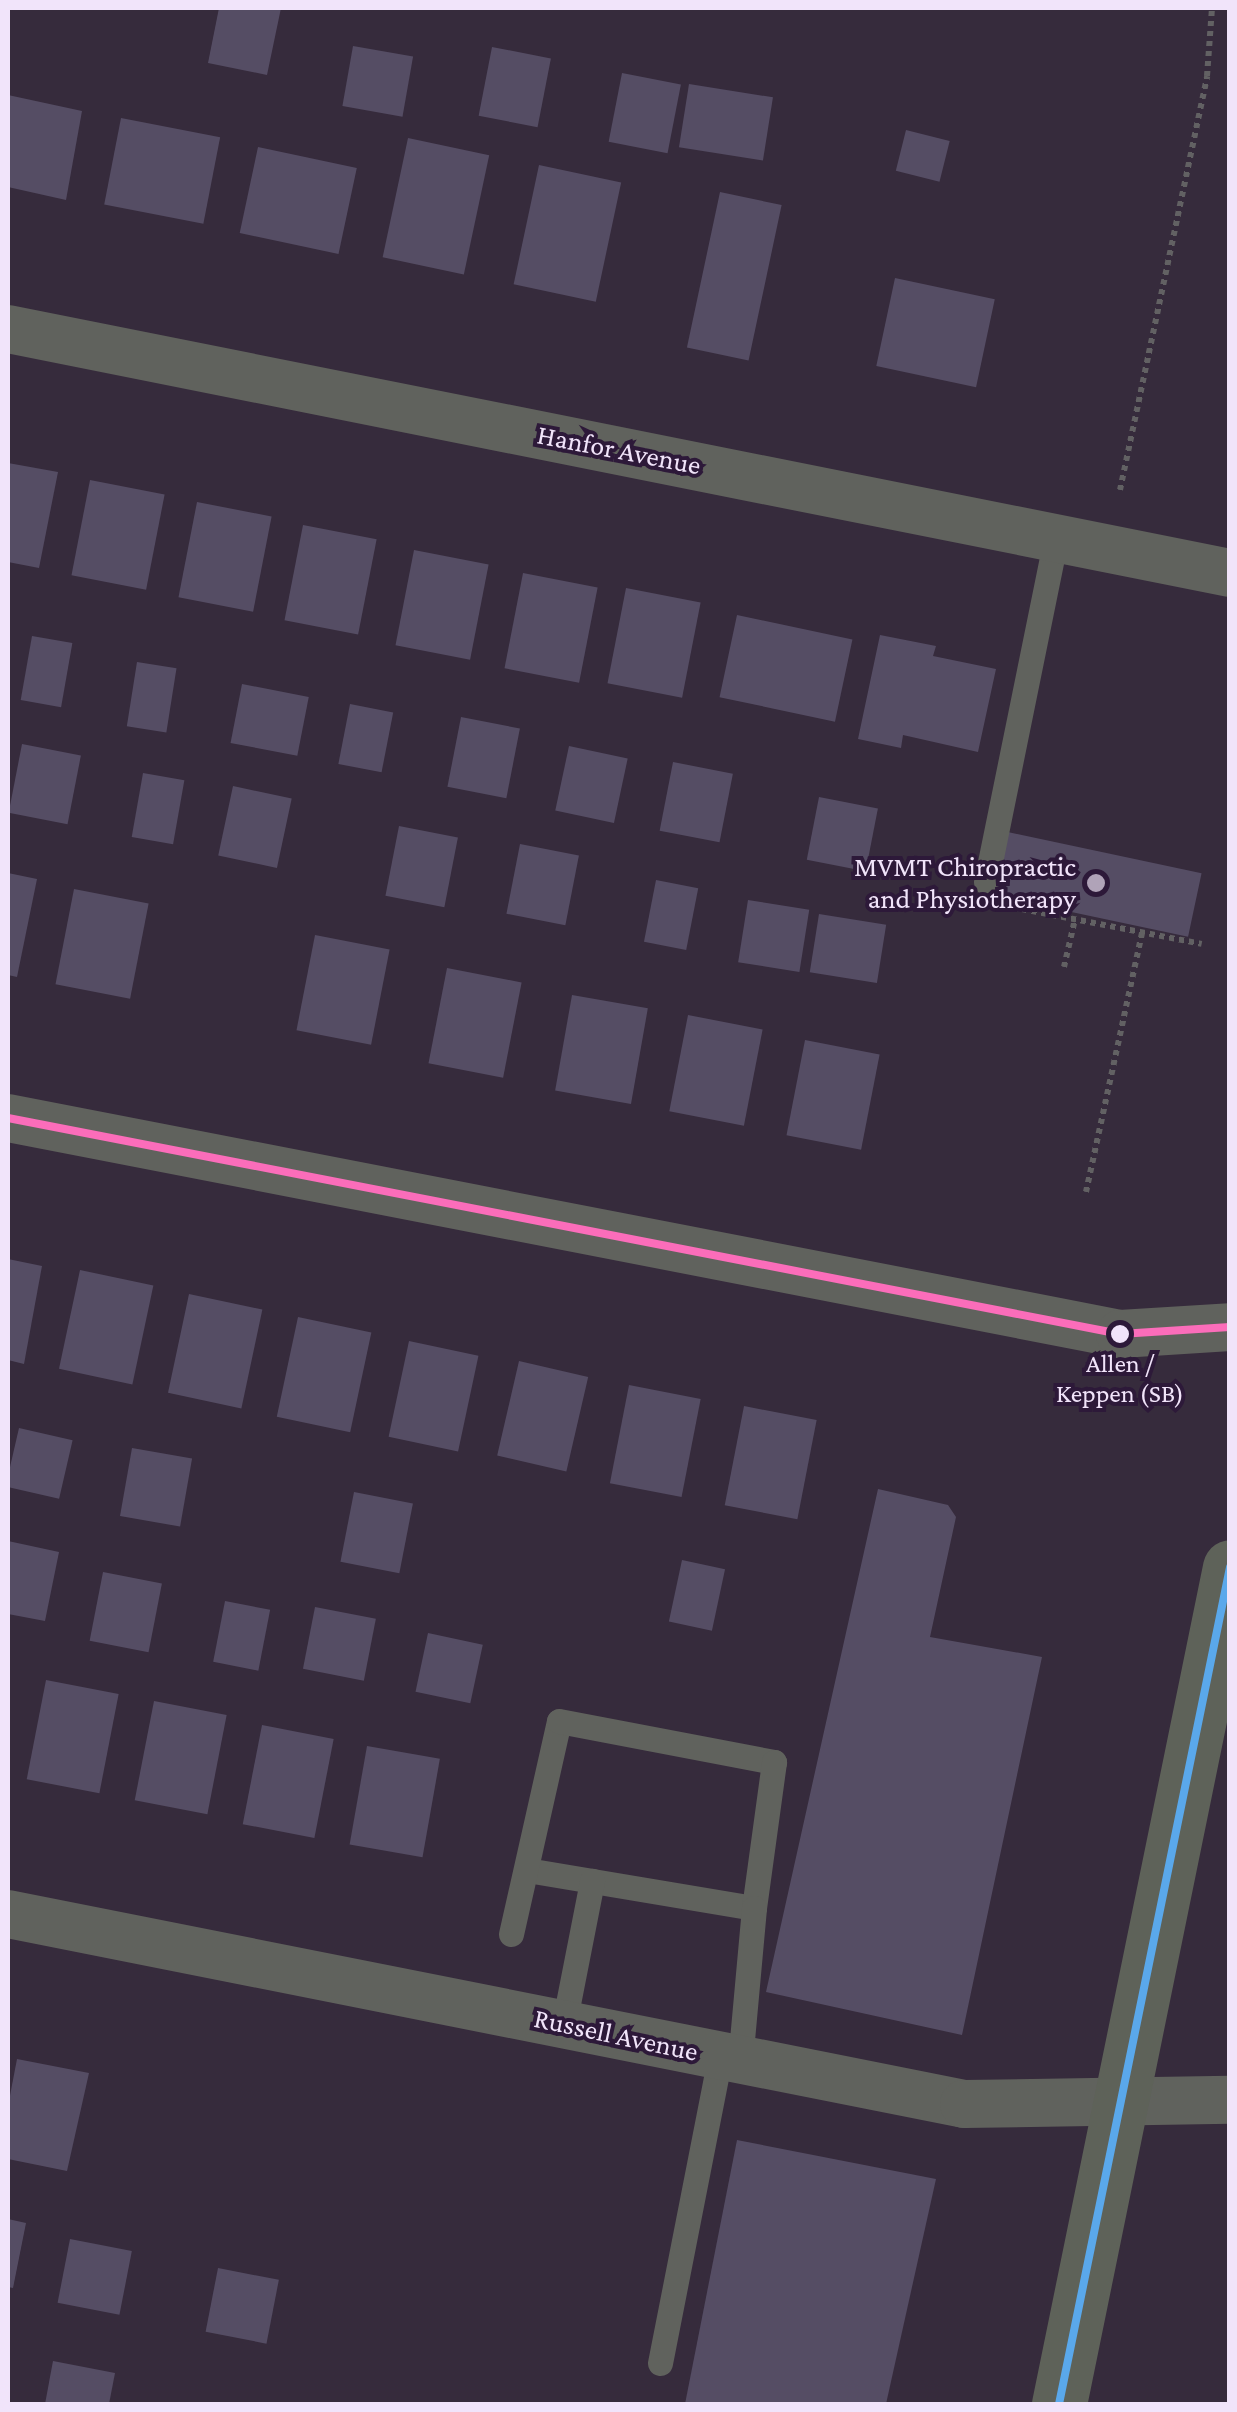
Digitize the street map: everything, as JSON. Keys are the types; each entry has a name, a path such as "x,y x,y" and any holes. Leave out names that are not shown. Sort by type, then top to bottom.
{"main road":[{"path":"1060,2404 1230,1567"}],"street":[{"name":"Hanfor Avenue","path":"8,329 1230,573"},
{"path":"8,1118 1120,1334 1230,1328"},
{"name":"Russell Avenue","path":"8,1914 964,2104 1230,2100"}],"lane":[{"path":"986,882 1056,538"},
{"path":"511,1934 559,1720 774,1762 730,2059 660,2363"},
{"path":"527,1870 754,1908"},
{"path":"564,2024 592,1881"}],"path":[{"path":"1120,490 1207,76 1212,8"},
{"path":"1020,909 1202,944"},
{"path":"1064,967 1075,919"},
{"path":"1086,1192 1142,932"}],"building":[{"path":"219,8 281,8 267,75 208,63"},
{"path":"353,46 413,57 402,117 342,106"},
{"path":"492,47 551,58 538,127 479,116"},
{"path":"622,73 681,84 668,153 609,142"},
{"path":"689,84 773,97 763,161 679,147"},
{"path":"8,95 82,111 66,200 8,187"},
{"path":"121,118 220,137 203,224 104,204"},
{"path":"906,130 950,141 940,182 896,171"},
{"path":"408,138 489,155 464,275 383,257"},
{"path":"258,147 357,168 338,254 240,233"},
{"path":"539,165 621,182 596,302 514,284"},
{"path":"720,192 782,205 749,361 687,348"},
{"path":"895,278 995,299 976,387 876,366"},
{"path":"8,463 58,472 39,568 8,562"},
{"path":"90,480 165,495 146,590 71,575"},
{"path":"197,502 272,517 253,612 178,597"},
{"path":"303,525 377,539 358,635 284,620"},
{"path":"414,550 489,565 470,660 395,645"},
{"path":"523,573 598,588 579,683 504,668"},
{"path":"626,588 701,603 682,698 607,683"},
{"path":"737,615 852,640 835,722 720,697"},
{"path":"880,635 936,646 933,656 996,669 978,752 903,735 901,748 858,739"},
{"path":"32,636 72,643 61,707 21,700"},
{"path":"137,662 177,668 166,732 127,726"},
{"path":"242,684 309,697 297,756 231,743"},
{"path":"350,704 393,712 382,772 338,764"},
{"path":"461,717 520,728 506,798 447,787"},
{"path":"22,744 81,755 68,824 9,813"},
{"path":"569,746 628,758 614,823 555,811"},
{"path":"673,762 733,774 720,842 660,831"},
{"path":"143,773 184,780 173,844 132,837"},
{"path":"233,786 292,798 277,868 218,855"},
{"path":"819,797 878,808 866,871 807,860"},
{"path":"399,826 458,837 444,907 385,896"},
{"name":"MVMT Chiropractic and Physiotherapy","path":"1003,831 1202,873 1188,937 989,895"},
{"path":"520,844 579,855 565,925 506,914"},
{"path":"8,873 37,879 17,977 8,975"},
{"path":"656,880 698,888 686,950 644,942"},
{"path":"74,889 149,904 130,999 55,984"},
{"path":"748,900 809,910 799,972 738,962"},
{"path":"819,914 886,925 877,983 810,972"},
{"path":"315,935 390,950 371,1045 296,1030"},
{"path":"447,968 522,983 503,1078 428,1063"},
{"path":"572,995 648,1008 631,1104 555,1091"},
{"path":"688,1015 763,1030 744,1126 669,1111"},
{"path":"805,1040 880,1055 861,1150 786,1135"},
{"path":"8,1259 42,1266 24,1364 8,1360"},
{"path":"80,1270 153,1286 132,1384 59,1369"},
{"path":"189,1294 262,1310 241,1408 168,1393"},
{"path":"298,1317 371,1333 350,1432 277,1417"},
{"path":"409,1341 478,1356 458,1452 389,1437"},
{"path":"519,1361 588,1377 566,1471 497,1456"},
{"path":"629,1385 701,1399 682,1497 610,1483"},
{"path":"744,1406 817,1420 797,1519 725,1505"},
{"path":"19,1428 73,1440 59,1499 8,1487"},
{"path":"132,1448 192,1459 180,1527 120,1516"},
{"path":"878,1489 948,1505 956,1517 930,1637 1042,1657 962,2035 766,1992"},
{"path":"354,1492 413,1503 399,1573 340,1562"},
{"path":"8,1541 59,1552 45,1621 8,1614"},
{"path":"682,1560 725,1569 712,1631 669,1622"},
{"path":"103,1572 162,1583 149,1652 90,1641"},
{"path":"225,1601 270,1610 258,1671 213,1662"},
{"path":"315,1607 376,1619 364,1681 303,1669"},
{"path":"428,1633 483,1645 470,1703 416,1692"},
{"path":"46,1680 119,1694 99,1793 27,1779"},
{"path":"154,1701 227,1715 207,1814 135,1800"},
{"path":"262,1725 334,1739 314,1838 243,1824"},
{"path":"367,1746 440,1759 423,1857 350,1844"},
{"path":"17,2059 89,2073 67,2171 8,2159 8,2106"},
{"path":"737,2140 936,2179 886,2404 685,2404"},
{"path":"8,2219 26,2223 13,2288 8,2287"},
{"path":"70,2239 132,2251 119,2315 58,2303"},
{"path":"218,2268 279,2280 266,2344 206,2332"},
{"path":"53,2361 115,2373 109,2404 45,2404"}],"transit line":[{"path":"8,1118 1120,1334 1230,1327"},
{"path":"1059,2404 1230,1567"}],"place":[{"name":"MVMT Chiropractic and Physiotherapy","path":"1096,883"},
{"name":"Allen / Keppen (SB)","path":"1120,1334"}]}
